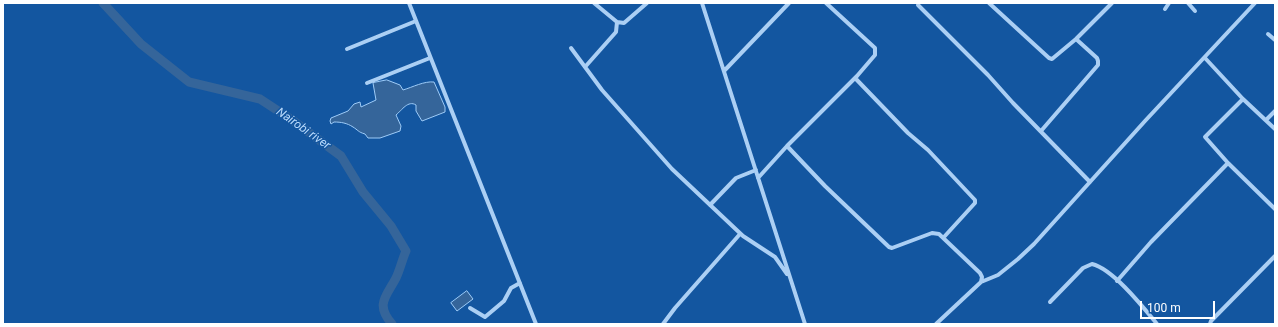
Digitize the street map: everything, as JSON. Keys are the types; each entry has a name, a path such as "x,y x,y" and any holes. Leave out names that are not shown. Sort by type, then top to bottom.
{"street":[{"path":"408,3 536,324"},
{"path":"594,3 617,22 624,23 647,3"},
{"path":"702,3 805,324"},
{"path":"724,71 789,3"},
{"path":"758,178 875,55 875,48 826,3"},
{"path":"989,3 1049,58 1052,59 1076,39 1112,3"},
{"path":"1165,10 1169,3"},
{"path":"1188,3 1195,11"},
{"path":"936,324 981,282 998,275 1018,260 1034,244 1255,3"},
{"path":"918,5 988,74 1013,104 1090,182"},
{"path":"347,49 416,21"},
{"path":"585,67 616,32 617,22"},
{"path":"1268,34 1275,40"},
{"path":"1041,131 1098,65 1097,58 1076,39"},
{"path":"571,48 602,90 672,170 740,234 775,257 789,276"},
{"path":"367,83 430,58"},
{"path":"1205,58 1243,99 1275,129"},
{"path":"854,78 908,133 928,150 975,200 975,203 944,237"},
{"path":"1243,99 1205,137 1228,163 1275,209"},
{"path":"1266,120 1275,111"},
{"path":"787,146 825,186 889,247 892,248 932,233 939,234 944,237 980,273 982,277 981,282"},
{"path":"1117,281 1151,242 1228,163"},
{"path":"710,205 736,178 756,170"},
{"path":"663,324 675,308 740,234"},
{"path":"1210,324 1232,298 1274,258"},
{"path":"1050,302 1087,265 1092,264 1096,265 1117,281 1157,324"},
{"path":"470,308 485,317 504,300 511,288 520,283"}],"water":[{"path":"387,80 400,85 403,90 422,83 434,82 445,107 445,112 422,121 416,111 416,105 410,104 396,115 401,126 400,131 380,138 368,138 365,134 346,124 334,122 331,124 331,118 348,111 354,104 360,102 361,107 376,100 373,83"},
{"path":"467,291 473,299 457,311 451,303"}],"waterway":[{"name":"Nairobi river","path":"103,3 141,44 189,82 260,99 292,120 341,156 363,192 391,226 406,251 383,306 384,311 392,324"}]}
